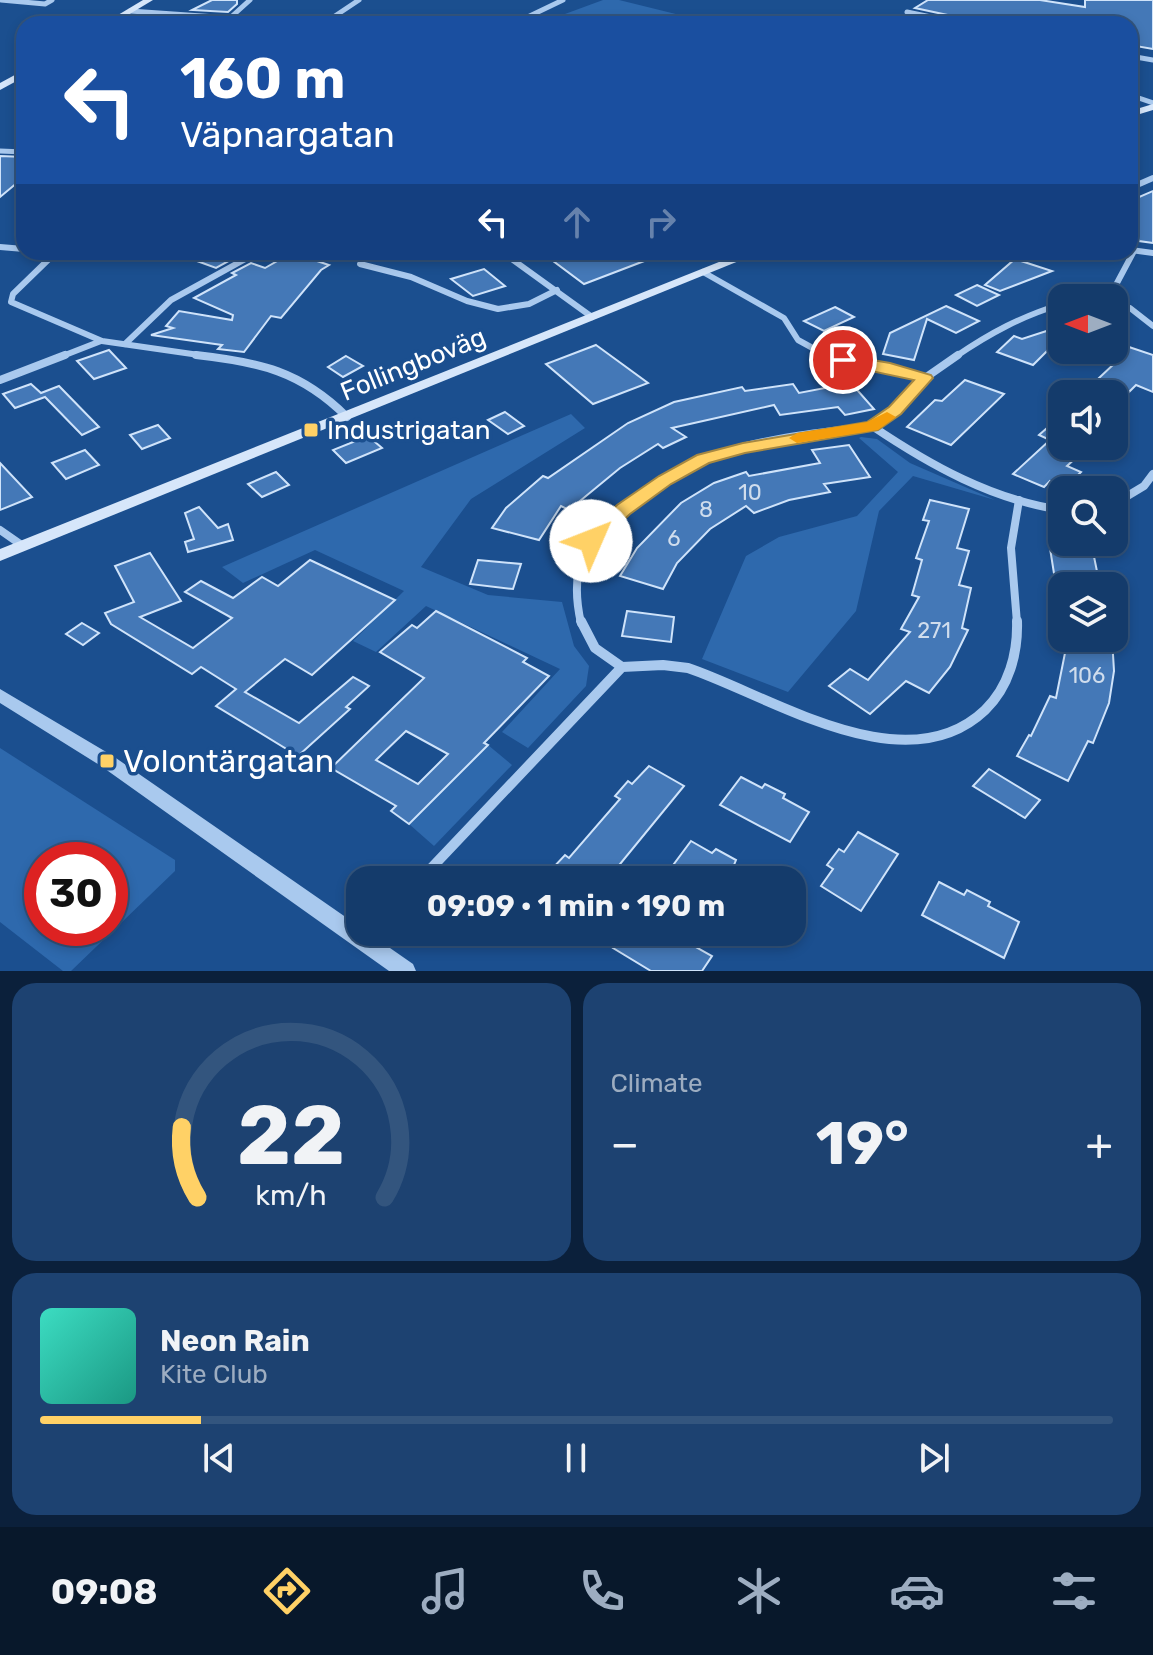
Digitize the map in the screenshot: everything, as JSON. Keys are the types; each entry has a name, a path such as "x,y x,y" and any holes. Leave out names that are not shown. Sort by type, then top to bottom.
{"main road":[{"path":"121,16 149,0"},
{"name":"Follingboväg","path":"0,555 734,260"}],"street":[{"path":"1,0 45,4 52,0"},
{"path":"232,16 250,0"},
{"path":"333,16 359,0"},
{"path":"533,16 563,0"},
{"path":"130,11 201,16"},
{"path":"907,12 926,16"},
{"path":"49,260 13,294 11,302 101,341 293,373 339,407 347,417"},
{"path":"125,344 171,300 244,260"},
{"path":"514,260 592,317"},
{"path":"1116,284 1127,260"},
{"path":"360,264 411,277 467,301 498,309 529,304 557,290"},
{"path":"703,272 784,318 798,340 821,355 925,378"},
{"path":"1019,500 1011,529 1011,563 1019,631 1013,662 991,706 968,725 939,735 900,741 843,733 685,667 622,667 599,655 588,641 580,621 576,595 578,575 580,562 591,541 623,509 665,480 703,459 743,448 872,426 895,410 925,378 1003,325 1048,307"},
{"path":"1128,307 1153,326"},
{"path":"0,380 101,341"},
{"path":"872,426 915,456 1048,509"},
{"path":"1128,496 1144,486 1153,474"},
{"path":"0,530 23,546"},
{"path":"433,866 622,667"},
{"path":"0,695 107,761 346,922"},
{"path":"378,946 406,971"}],"shaded area":[{"path":"603,0 619,0 684,16 572,16 565,14"},
{"path":"571,414 585,428 471,499 421,567 488,595 562,602 574,646 589,666 586,686 528,748 502,732 560,669 426,606 376,652 353,641 404,591 315,550 243,583 222,567"},
{"path":"861,437 877,439 910,463 995,500 913,476 879,511 856,611 788,692 702,659 746,556 779,537 857,516 898,472"},
{"path":"488,745 512,765 434,846 409,824"},
{"path":"0,748 175,860 175,871 128,916 128,842 24,842 24,941 0,922"},
{"path":"31,946 97,946 71,971 63,971"}],"building":[{"path":"212,0 237,0 237,4 228,12 192,10"},
{"path":"928,0 1040,0 1085,7 1085,0 1153,0 1153,49 1138,46 1138,16 952,16 915,8"},
{"path":"0,156 16,157 16,184 0,197"},
{"path":"1153,191 1153,243 1138,238 1138,198"},
{"path":"199,260 231,260 216,268"},
{"path":"279,260 314,260 329,265 321,270 281,318 271,316 244,352 218,349 222,345 151,335 173,328 166,326 179,311 232,320 233,315 194,298 251,263 265,268"},
{"path":"552,260 647,260 584,284"},
{"path":"1014,260 1052,271 1000,291 985,285"},
{"path":"484,269 505,286 473,296 451,279"},
{"path":"977,285 999,295 977,306 956,295"},
{"path":"946,306 979,321 956,333 927,319 914,360 883,354 890,333"},
{"path":"835,307 854,317 824,331 804,321"},
{"path":"1048,331 1048,350 1033,365 997,352 1014,336 1022,339"},
{"path":"596,345 648,383 593,404 546,364"},
{"path":"1128,347 1153,355 1153,392 1136,385 1128,393 1128,380 1097,380 1114,364 1128,364"},
{"path":"109,350 126,368 94,379 77,361"},
{"path":"346,356 363,366 343,377 328,367"},
{"path":"965,380 1004,394 951,445 907,427 935,400 942,401"},
{"path":"851,383 874,409 845,415 838,407 780,415 774,405 672,428 686,437 663,448 658,444 620,468 569,510 561,506 539,540 492,528 506,508 543,476 548,478 628,423 674,402 742,387 745,391 793,384 799,393"},
{"path":"31,384 41,393 59,386 99,427 82,435 45,397 15,408 3,394"},
{"path":"505,412 524,426 508,434 488,420"},
{"path":"158,425 170,438 142,449 130,435"},
{"path":"1048,427 1048,439 1039,435"},
{"path":"368,436 382,448 346,463 333,450"},
{"path":"1048,442 1048,460 1074,460 1067,466 1081,472 1077,476 1048,476 1044,487 1013,474"},
{"path":"849,445 870,477 824,484 830,492 789,500 754,513 746,506 710,529 677,563 663,589 620,576 637,548 681,503 714,483 746,472 749,476 820,463 812,450"},
{"path":"85,450 99,465 66,479 52,463"},
{"path":"0,463 32,497 0,510"},
{"path":"276,472 289,485 262,497 248,484"},
{"path":"930,500 969,509 957,548 969,551 959,585 971,588 962,628 968,630 950,667 929,693 906,681 870,714 829,686 850,669 868,680 910,632 901,629 919,597 912,595 922,560 916,558 929,521 923,520"},
{"path":"199,507 218,528 228,524 233,540 188,552 185,542 194,539 185,513"},
{"path":"150,553 181,601 140,617 193,648 232,618 185,592 201,581 233,598 262,577 278,586 310,560 395,600 312,675 285,659 245,692 299,723 353,677 369,686 346,707 350,709 298,756 216,706 236,689 201,667 192,674 111,624 105,613 134,602 115,566"},
{"path":"1051,556 1094,556 1097,572 1054,572"},
{"path":"478,560 521,564 513,589 470,584"},
{"path":"436,611 527,658 523,662 549,676 484,743 488,745 409,824 391,811 396,806 331,768 424,678 380,652 412,625 417,628","holes":["406,731 448,754 418,784 376,760"]},
{"path":"627,611 674,617 671,642 622,636"},
{"path":"82,623 99,633 83,645 66,634"},
{"path":"1065,652 1113,652 1114,671 1109,703 1093,743 1088,741 1068,781 1017,756 1031,736 1050,696 1056,698"},
{"path":"649,766 684,786 618,866 555,866 565,855 569,858 620,799 615,796 628,781 632,784"},
{"path":"989,769 1040,800 1025,818 973,786"},
{"path":"741,777 762,788 765,784 785,794 783,798 809,812 790,842 720,805"},
{"path":"858,832 898,854 861,911 821,886 833,869 827,865 839,849 844,852"},
{"path":"691,841 712,853 716,849 736,860 736,866 672,866"},
{"path":"939,882 964,895 967,890 990,902 988,906 1019,922 1004,958 922,915"},
{"path":"694,946 712,956 702,971 651,971 613,948"}],"slow traffic":[{"path":"797,438 872,426 887,417"}],"place":[{"name":"Industrigatan","path":"311,430"},
{"name":"Volontärgatan","path":"107,761"}],"route":[{"path":"591,541 623,509 703,459 743,448 872,426 883,421 925,378 843,360"}]}
